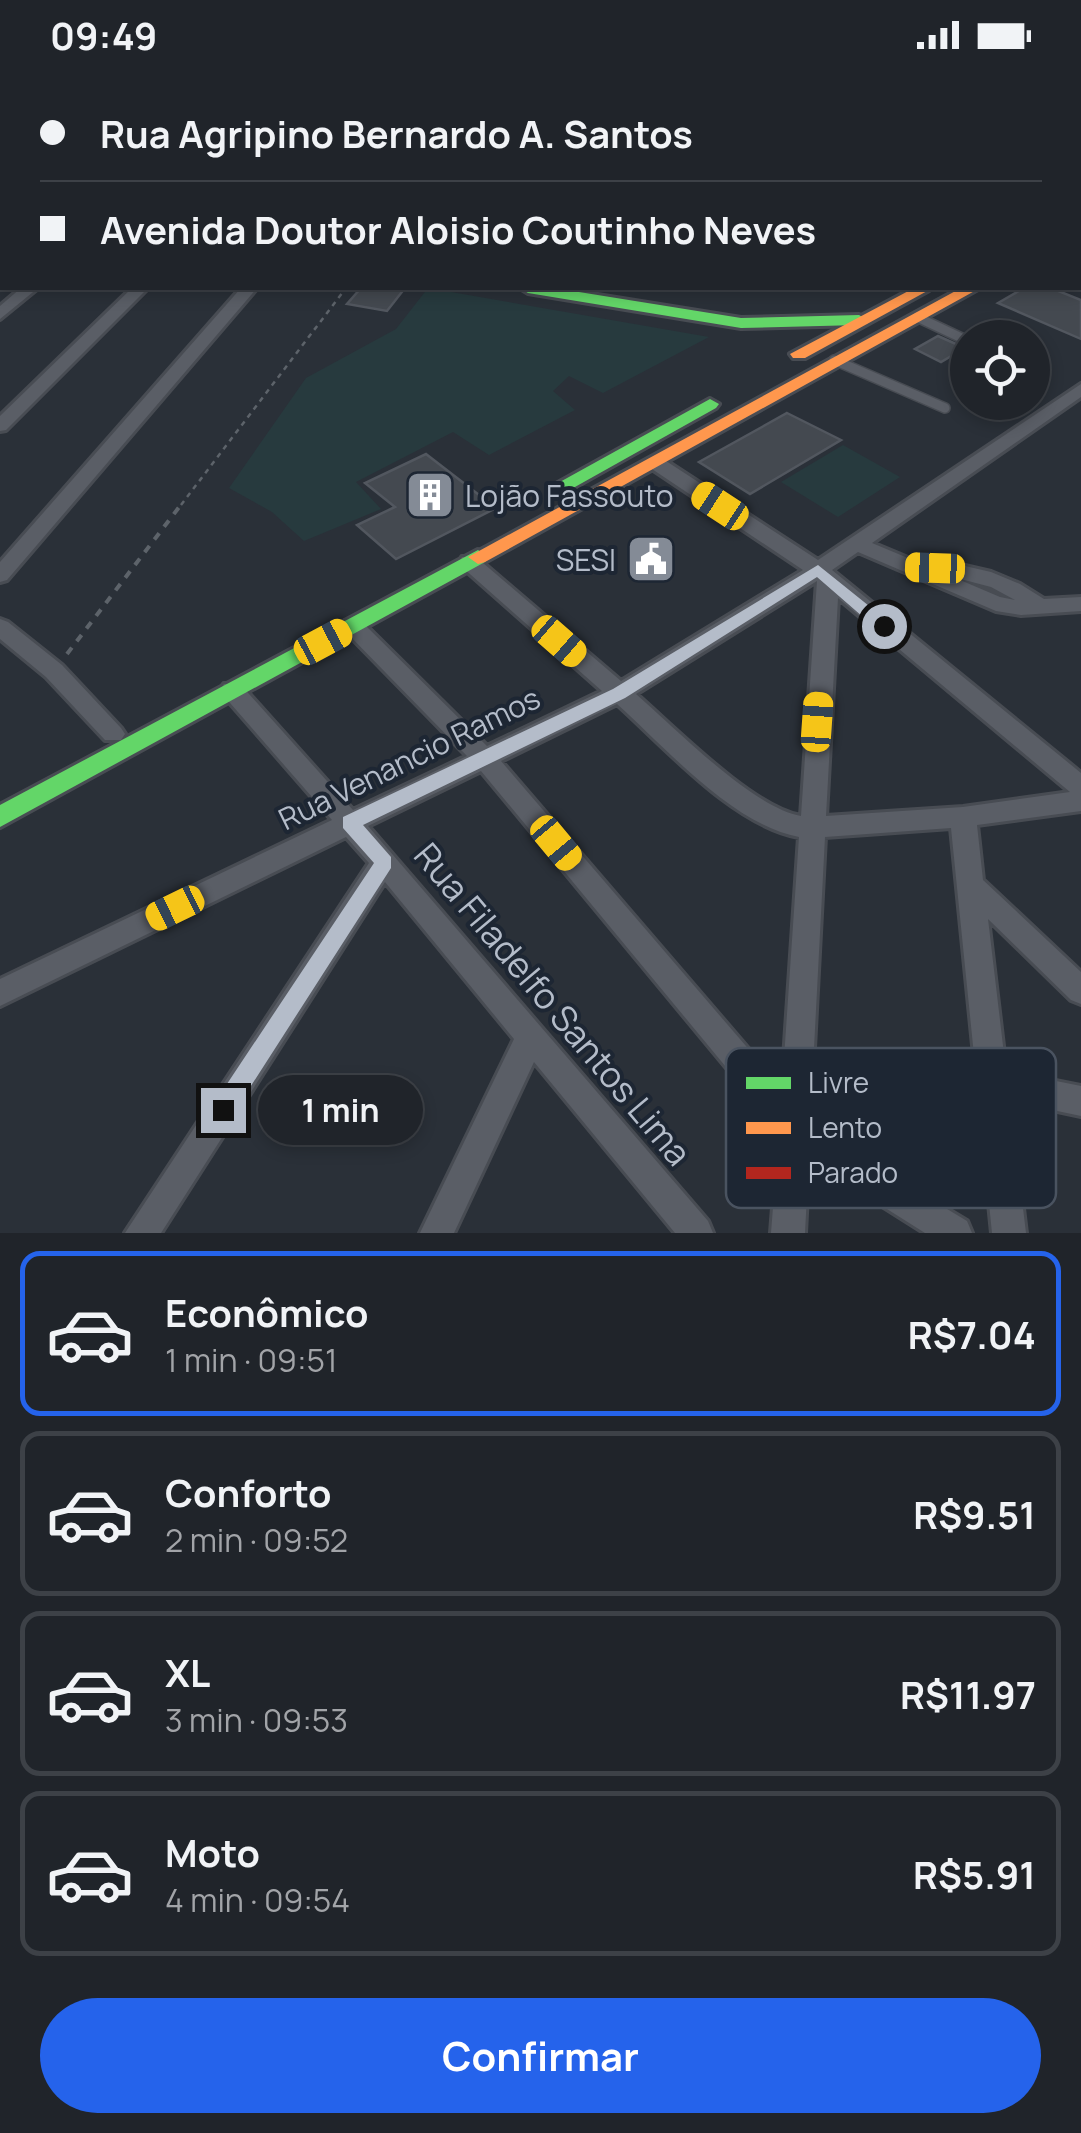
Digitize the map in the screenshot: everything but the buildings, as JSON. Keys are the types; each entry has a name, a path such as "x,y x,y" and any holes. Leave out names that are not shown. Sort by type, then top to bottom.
{"main road":[{"path":"540,290 741,323 838,358"},
{"path":"778,366 859,320 923,290"},
{"path":"0,817 968,290"},
{"path":"741,323 859,320"},
{"path":"0,794 726,395"},
{"path":"588,473 614,486"}],"street":[{"path":"0,314 28,290"},
{"path":"0,426 138,290"},
{"path":"4,565 246,290"},
{"name":"Rua Venancio Ramos","path":"0,993 619,693 823,575 856,544 1081,389"},
{"path":"656,463 823,575 1081,787"},
{"path":"856,544 976,598 1021,608 1081,604"},
{"path":"470,562 756,811 780,823 809,828 964,816 1081,801"},
{"path":"798,1048 823,575"},
{"path":"353,626 484,757 726,1057"},
{"path":"3,634 54,671 114,734"},
{"name":"Rua Filadelfo Santos Lima","path":"232,690 384,862 696,1233"},
{"path":"964,816 989,1048"},
{"path":"142,1233 384,862"},
{"path":"971,885 1081,992"},
{"path":"438,1233 531,1036"},
{"path":"1056,1097 1081,1102"},
{"path":"788,1233 790,1208"},
{"path":"915,1208 955,1233"},
{"path":"1007,1208 1010,1233"}],"lane":[{"path":"917,318 950,332"},
{"path":"838,358 945,408"}],"path":[{"path":"54,671 344,290"}],"green space":[{"path":"426,290 439,290 709,337 603,393 569,376 553,391 575,410 489,455 453,432 356,482 381,509 304,541 272,512 229,488 306,378 396,329"},
{"path":"843,445 900,477 838,517 781,482"}],"traffic: fast":[{"path":"540,290 741,323 859,320"},
{"path":"559,488 710,404"},
{"path":"0,817 478,557"}],"traffic: slow":[{"path":"799,354 921,290"},
{"path":"478,557 968,290"}],"place":[{"name":"Lojão Fassouto","path":"430,495"},
{"name":"SESI","path":"651,559"}],"route":[{"path":"223,1110 384,862 350,823 619,693 818,570 884,626"}]}
